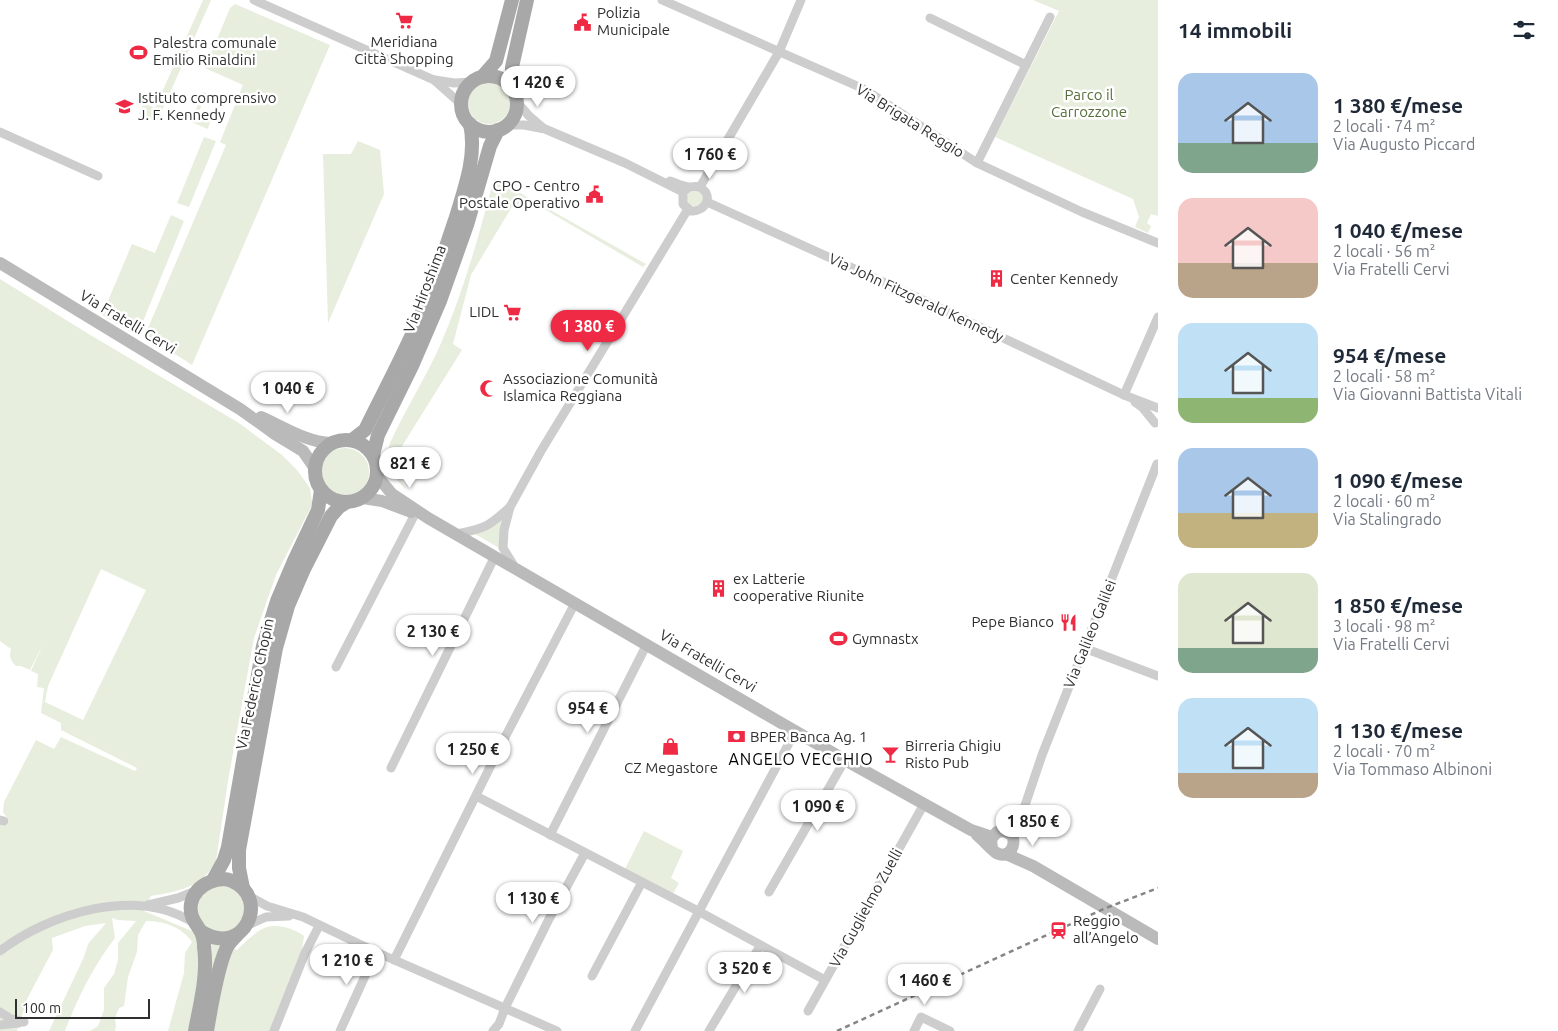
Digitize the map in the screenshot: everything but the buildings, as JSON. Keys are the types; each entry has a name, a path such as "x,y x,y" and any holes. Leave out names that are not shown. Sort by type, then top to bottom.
{"main road":[{"path":"461,104 464,92 496,61 512,0"},
{"path":"517,102 512,87 512,67 527,0"},
{"path":"477,79 490,76 498,77 512,87"},
{"name":"Via Hiroshima","path":"373,455 381,428 412,366 440,302 467,225 490,146 502,128 513,119 517,102"},
{"name":"Via Hiroshima","path":"352,440 365,430 421,314 443,256 464,190 473,153 470,124 463,115 461,104"},
{"path":"470,124 483,131 502,128"},
{"name":"Via Fratelli Cervi","path":"0,262 240,409 303,451 314,467 321,490"},
{"name":"Via Fratelli Cervi","path":"240,409 280,425 307,439 331,443 341,440 352,440"},
{"path":"352,440 367,448 373,455 377,468 375,485 363,498"},
{"path":"314,467 317,457 331,443"},
{"name":"Via Fratelli Cervi","path":"377,476 392,494 428,518 846,760 973,831 995,839"},
{"path":"321,490 330,498 347,502"},
{"name":"Via Federico Chopin","path":"213,880 224,860 228,847 263,646 281,593 318,510 321,490"},
{"name":"Via Fratelli Cervi","path":"347,502 355,502 363,498 382,501 428,518"},
{"name":"Via Federico Chopin","path":"207,1031 216,984 227,947 241,931 251,910 239,868 239,850 276,648 288,606 304,569 331,516 339,507 347,502"},
{"path":"1011,846 999,854 995,839 1008,832 1011,846 1033,866 1158,939"},
{"path":"195,1031 205,965 198,928 191,905 193,897 198,889 213,880 229,880 245,891"},
{"path":"198,928 210,937 219,939 228,938 241,931"}],"street":[{"path":"254,0 434,80 454,83 477,79"},
{"name":"Via Brigata Reggio","path":"662,0 864,89 977,163 1082,212 1158,243"},
{"path":"502,128 524,125 545,129 686,190 700,187 779,52 801,0"},
{"path":"977,163 1050,16"},
{"path":"930,18 1026,65"},
{"path":"434,80 461,104"},
{"path":"517,102 529,116 545,129"},
{"path":"0,132 98,176"},
{"path":"686,190 682,200 691,211 699,210 707,202 705,191 700,187"},
{"name":"Via John Fitzgerald Kennedy","path":"707,202 923,300 1124,395 1158,408"},
{"path":"516,569 503,548 504,530 510,507 541,451 688,209"},
{"path":"1124,395 1158,317"},
{"name":"Via John Fitzgerald Kennedy","path":"1124,395 1157,420 1158,433"},
{"name":"Via Galileo Galilei","path":"1011,846 1024,805 1157,463 1158,453"},
{"path":"456,534 484,529 510,507"},
{"path":"336,667 415,514"},
{"path":"391,768 495,556"},
{"path":"394,960 575,603"},
{"path":"550,835 647,644"},
{"path":"1084,648 1158,676"},
{"path":"635,1031 796,730"},
{"path":"769,892 846,760"},
{"path":"476,796 698,911 825,980"},
{"name":"Via Guglielmo Zuelli","path":"808,1011 924,804"},
{"name":"Via Galileo Galilei","path":"995,839 1024,805"},
{"path":"493,1031 499,1024 549,919 584,853"},
{"path":"592,976 642,882"},
{"path":"0,951 31,931 64,918 107,907 146,906 178,898 198,889"},
{"path":"245,891 267,906 303,917 376,952 557,1031"},
{"path":"146,906 177,913 198,928"},
{"path":"241,931 266,917 303,917"},
{"path":"274,1031 304,953 319,926"},
{"path":"709,1031 760,946"},
{"path":"340,1031 376,952"},
{"path":"1078,1031 1100,989"},
{"path":"0,1012 11,1020 24,1022 0,1025"},
{"path":"914,1031 921,1017 950,1031"}],"green space":[{"path":"203,0 211,0 157,122 139,114 144,103 155,108"},
{"name":"Parco il Carrozzone","path":"1033,0 1158,0 1158,216 1151,214 1147,223 1151,226 1148,233 1135,227 1139,217 1133,199 995,137 1059,11"},
{"path":"235,4 330,45 192,365 145,335 226,145 220,142 243,85 205,68 230,8"},
{"path":"485,82 493,82 504,88 510,103 504,118 493,124 485,124 474,118 468,107 468,99 474,88"},
{"path":"203,92 207,93 197,116 210,121 208,129 191,122"},
{"path":"204,137 216,141 189,207 177,203"},
{"path":"358,141 380,150 384,194 328,323 323,154 351,154"},
{"path":"494,178 646,264 643,267 534,203 513,205 471,275 453,344 462,350 399,451 399,470 406,489 396,479 390,468 388,456 390,443 448,327 470,264"},
{"path":"692,190 698,190 703,195 701,204 692,206 687,201 687,195"},
{"path":"171,215 184,221 137,336 102,315 132,244 155,253"},
{"path":"0,279 239,423 282,455 297,470 310,488 311,507 276,575 254,638 228,781 216,861 197,883 180,890 151,896 144,911 237,950 255,933 267,927 284,927 304,936 302,949 270,1031 168,1031 184,973 185,953 192,942 183,932 172,926 146,921 138,935 137,952 128,977 124,1006 119,1008 115,1018 115,1031 90,1031 98,1026 104,1010 104,988 114,974 118,960 118,943 136,921 112,918 115,938 100,959 87,983 65,1031 49,1031 84,957 88,944 106,923 85,926 52,938 53,950 27,999 17,1031 0,1031 0,819 10,822 3,812 4,802 36,740 54,749 61,737 135,771 137,768 61,730 61,723 41,713 44,688 37,687 38,674 31,671 43,644 30,670 16,666 10,658 11,649 0,641","holes":["101,569 146,590 83,720 45,702 48,686"]},
{"path":"340,448 350,448 362,455 369,467 369,477 362,489 350,496 340,496 332,492 325,485 321,477 321,467 325,459 332,452"},
{"path":"510,507 506,552 470,531"},
{"path":"644,831 683,851 671,878 679,883 671,897 623,873"},
{"path":"221,886 234,890 240,896 244,909 240,922 234,928 221,932 208,928 202,922 198,909 202,896 208,890"}],"railway":[{"path":"837,1031 1106,908 1158,888"}],"place":[{"name":"Meridiana Città Shopping","path":"404,21"},
{"name":"Polizia Municipale","path":"583,22"},
{"name":"Palestra comunale Emilio Rinaldini","path":"139,52"},
{"name":"Istituto comprensivo J. F. Kennedy","path":"124,107"},
{"name":"CPO - Centro Postale Operativo","path":"594,195"},
{"name":"Center Kennedy","path":"996,279"},
{"name":"LIDL","path":"513,312"},
{"name":"Associazione Comunità Islamica Reggiana","path":"489,388"},
{"name":"ex Latterie cooperative Riunite","path":"719,588"},
{"name":"Pepe Bianco","path":"1068,622"},
{"name":"Gymnastx","path":"838,639"},
{"name":"BPER Banca Ag. 1","path":"736,737"},
{"name":"CZ Megastore","path":"671,747"},
{"name":"Birreria Ghigiu Risto Pub","path":"891,755"},
{"name":"Reggio all’Angelo","path":"1059,930"}],"district":[{"name":"ANGELO VECCHIO","path":"801,759"}]}
